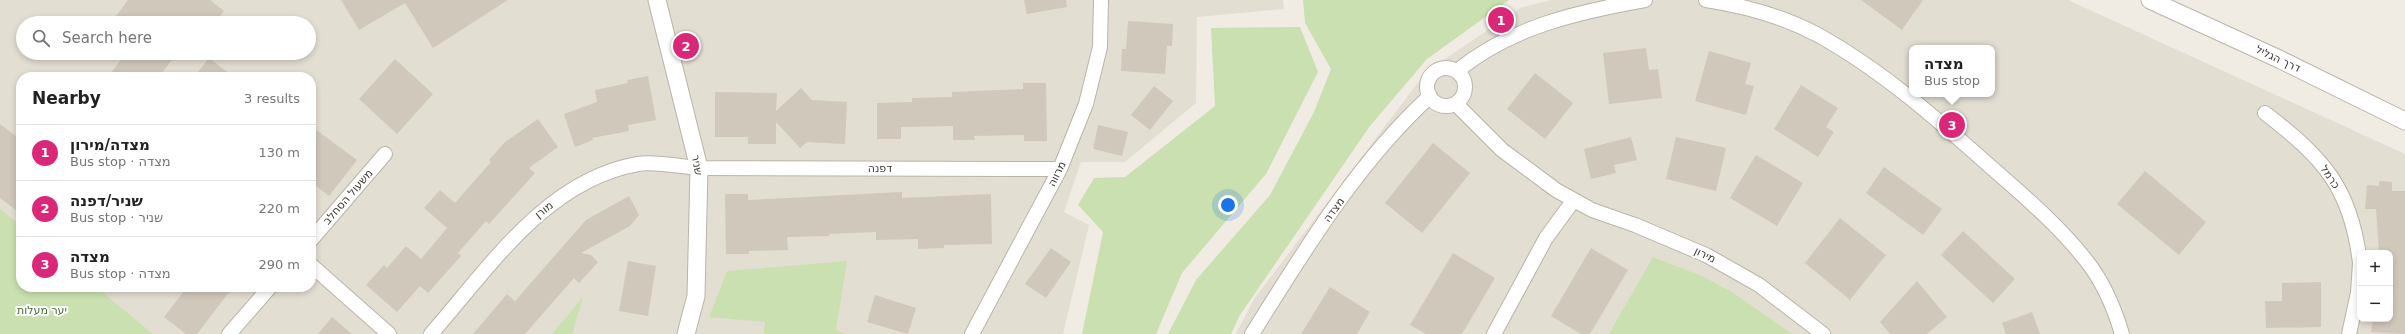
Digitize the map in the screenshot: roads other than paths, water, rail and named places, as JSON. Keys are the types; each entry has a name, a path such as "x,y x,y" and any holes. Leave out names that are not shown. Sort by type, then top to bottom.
{"street":[{"name":"שניר","path":"657,0 699,168 696,296 686,334"},
{"name":"מרווה","path":"972,334 1060,169 1086,104 1100,47 1101,0"},
{"path":"1456,71 1488,49 1540,25 1600,9 1645,0"},
{"path":"1706,0 1738,5 1780,18 1819,36 1857,59 1894,85 1971,149 2064,233 2086,260 2104,287 2116,314 2122,334"},
{"name":"דרך הגליל","path":"2150,0 2279,59 2405,122"},
{"path":"1446,68 1456,71 1464,80 1465,91 1456,104 1444,106 1438,104 1430,96 1427,86 1436,72 1446,68"},
{"name":"מצדה","path":"1252,334 1341,201 1373,158 1430,96"},
{"name":"מירון","path":"1456,104 1520,164 1573,201 1706,255 1759,285 1823,334"},
{"name":"כרמל","path":"2265,112 2302,142 2328,171 2346,202 2356,232 2358,250"},
{"name":"משעול הסחלב","path":"316,234 385,154"},
{"name":"מורן","path":"431,334 533,217 564,194 596,176 640,164 699,168"},
{"name":"דפנה","path":"699,168 1060,169"},
{"path":"1494,334 1546,238 1573,201"},
{"path":"316,268 389,334"},
{"name":"כרמל","path":"2349,334 2358,286"},
{"path":"229,334 266,292"}],"place":[{"name":"מצדה/מירון","path":"1501,20"},
{"name":"שניר/דפנה","path":"686,46"},
{"name":"מצדה","path":"1952,125"}],"park label":[{"name":"יער מעלות","path":"42,310"}]}
